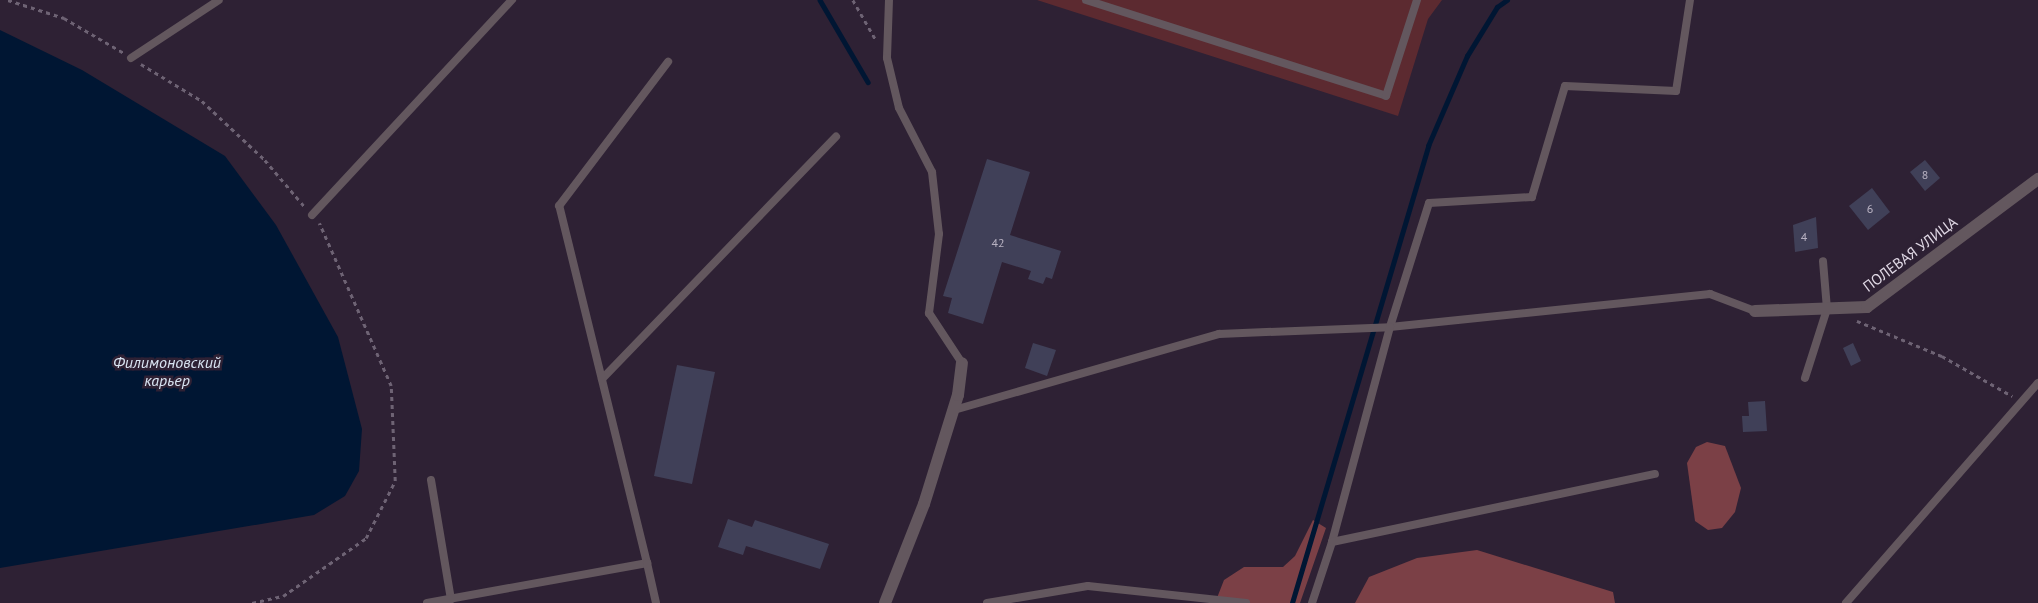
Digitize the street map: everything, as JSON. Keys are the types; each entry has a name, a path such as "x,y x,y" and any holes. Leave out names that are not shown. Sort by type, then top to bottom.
{"street":[{"name":"ПОЛЕВАЯ УЛИЦА","path":"1755,311 1867,307 2038,178"},
{"path":"884,603 924,504 954,410 962,363"}],"lane":[{"path":"132,58 219,0"},
{"path":"312,215 512,0"},
{"path":"888,0 886,58 899,108 932,172 939,234 929,314 962,363"},
{"path":"1086,0 1386,96 1418,0"},
{"path":"1312,603 1332,542 1390,327 1429,203 1532,197 1565,86 1676,91 1690,0"},
{"path":"656,603 648,563 560,206 668,62"},
{"path":"602,379 836,137"},
{"path":"1805,378 1827,309 1823,261"},
{"path":"954,410 1219,334 1390,327 1710,294 1755,311"},
{"path":"1846,603 2024,402 2038,383"},
{"path":"1332,542 1655,474"},
{"path":"432,480 451,599"},
{"path":"427,603 648,563"},
{"path":"987,603 1088,586 1246,603"}],"path":[{"path":"8,0 64,18 202,101 265,160 312,215 391,386 395,481 366,538 283,596 252,603"},
{"path":"853,0 886,58"},
{"path":"1853,320 1942,356 2024,402"}],"shaded area":[{"path":"1037,0 1442,0 1428,19 1398,116"},
{"path":"1707,442 1725,446 1741,488 1735,512 1722,528 1708,530 1695,521 1687,463 1696,447"},
{"path":"1313,520 1326,528 1300,603 1215,603 1224,580 1244,567 1283,567 1295,556"},
{"path":"1477,550 1613,592 1615,603 1355,603 1369,577 1417,558"}],"water":[{"name":"Филимоновский карьер","path":"0,30 82,70 225,156 276,225 338,337 362,429 359,471 345,496 314,515 0,568"}],"building":[{"path":"987,159 1030,172 1010,235 1061,251 1052,279 1046,277 1043,284 1028,279 1031,271 1002,262 983,324 948,313 952,298 943,296"},
{"path":"1925,160 1940,178 1925,191 1910,172"},
{"path":"1872,188 1890,212 1868,230 1849,206"},
{"path":"1816,217 1818,248 1795,252 1793,225"},
{"path":"1033,343 1056,350 1047,376 1025,368"},
{"path":"1853,343 1861,361 1851,366 1843,348"},
{"path":"677,365 715,372 692,484 654,476"},
{"path":"1765,401 1767,431 1743,432 1742,416 1749,416 1748,402"},
{"path":"728,519 752,527 755,520 829,544 820,569 746,546 743,555 718,547"}],"waterway":[{"path":"820,0 868,82"},
{"path":"1292,603 1428,146 1467,56 1497,7 1507,0"}]}
